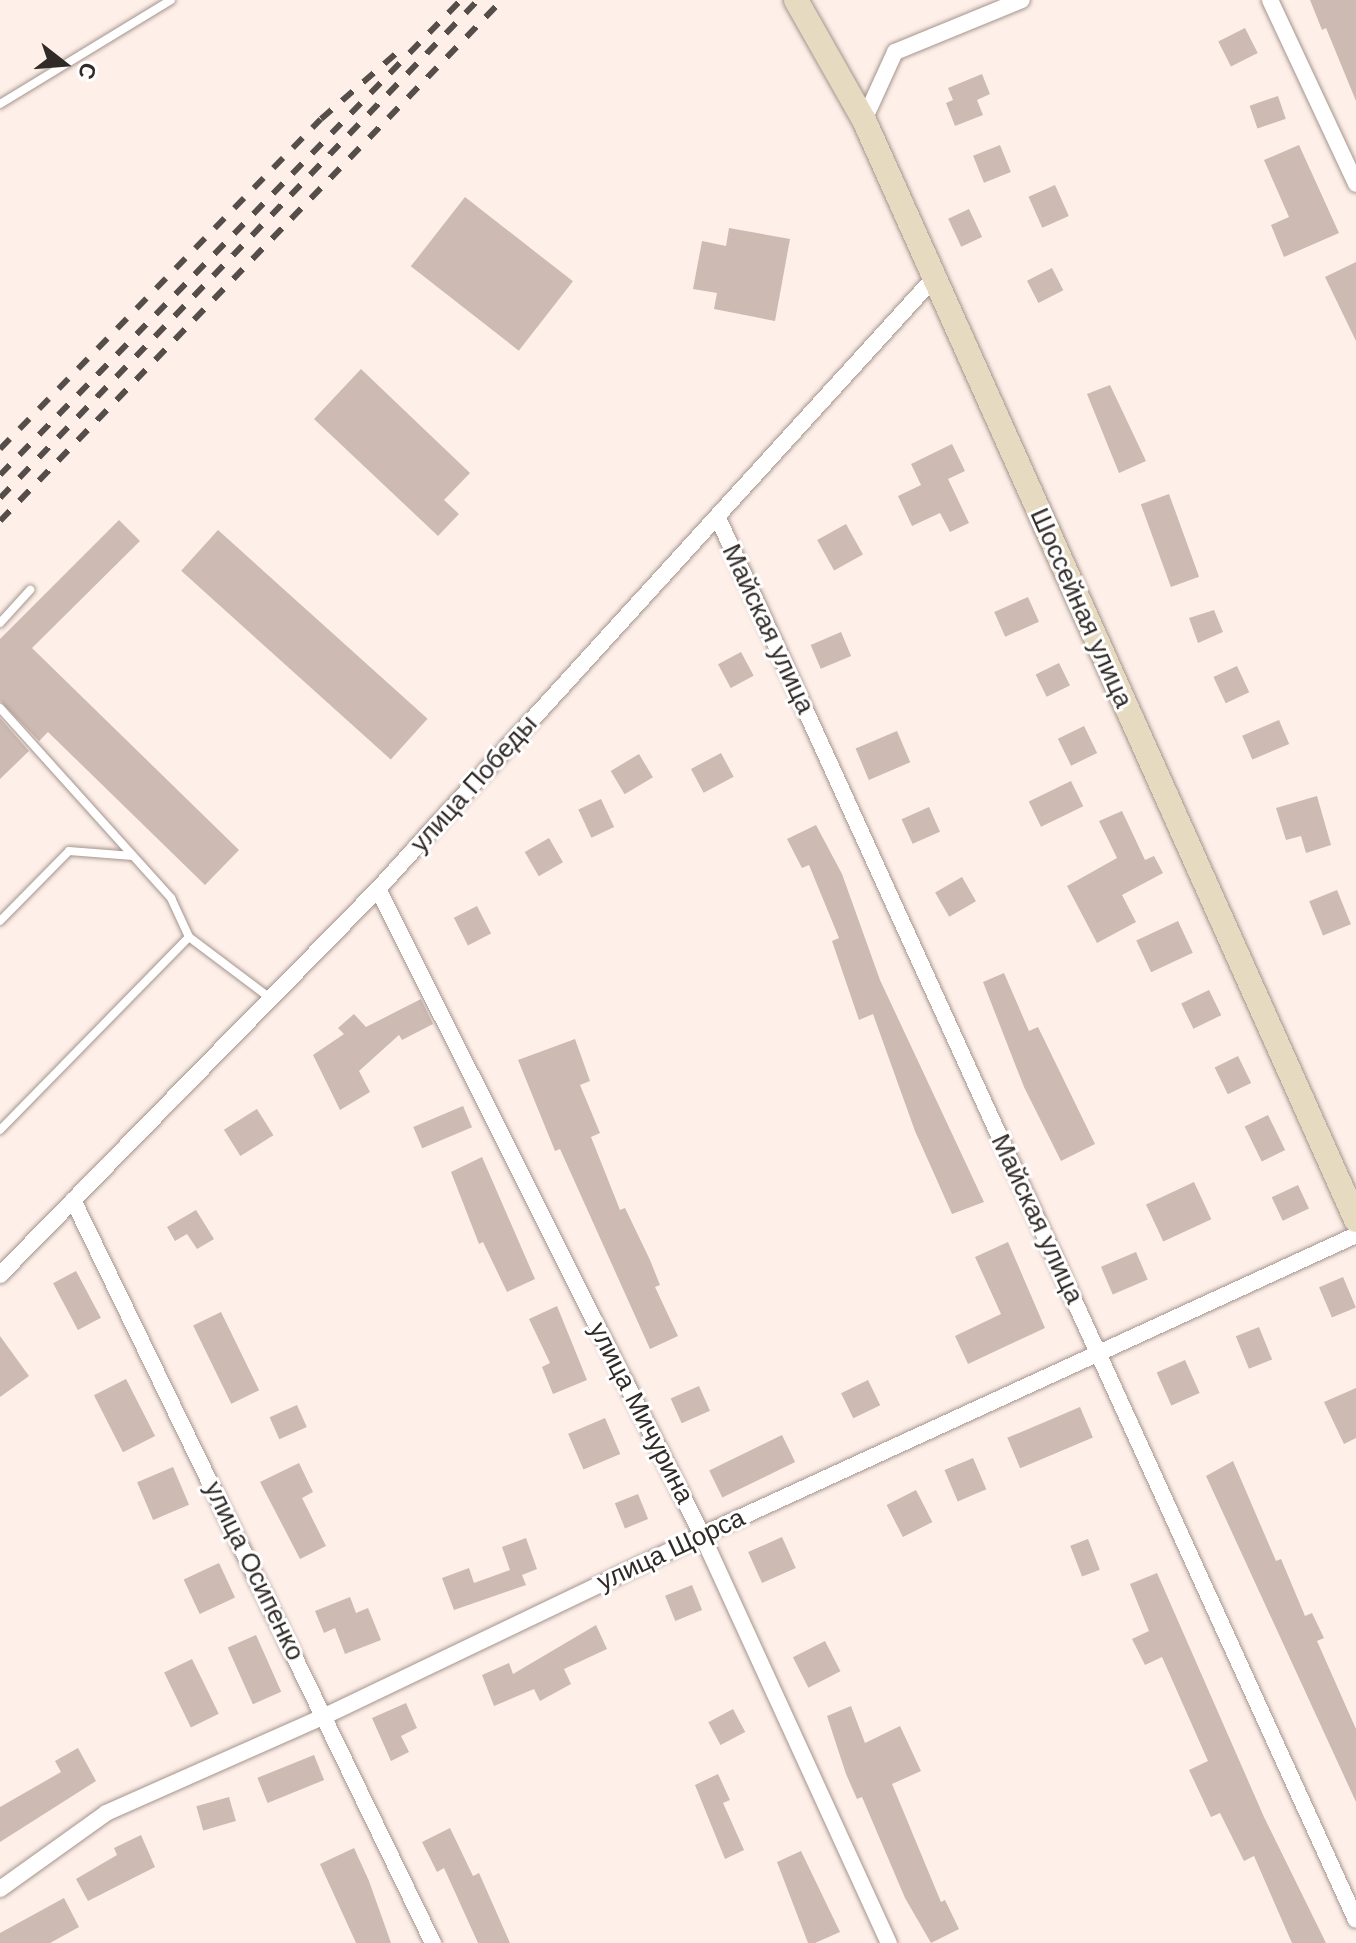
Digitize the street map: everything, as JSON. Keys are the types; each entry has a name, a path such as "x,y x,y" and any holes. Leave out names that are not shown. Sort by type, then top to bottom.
{"main road":[{"name":"Шоссейная улица","path":"796,0 864,120 1356,1220"}],"street":[{"path":"864,120 895,52 1022,0"},
{"path":"1270,0 1356,184"},
{"name":"улица Победы","path":"0,1275 378,889 933,279"},
{"name":"Майская улица","path":"718,518 1356,1920"},
{"name":"улица Мичурина","path":"378,889 702,1535 889,1943"},
{"name":"улица Осипенко","path":"73,1200 433,1943"},
{"name":"улица Щорса","path":"0,1889 106,1813 325,1716 702,1535 1356,1235"}],"lane":[{"path":"0,104 171,0"},
{"path":"0,623 30,590"},
{"path":"0,708 171,898 189,937 271,998"},
{"path":"0,921 69,851 134,856"},
{"path":"0,1130 189,937"}],"building":[{"path":"1310,0 1356,0 1356,101 1326,28 1322,30"},
{"path":"1245,28 1258,53 1231,67 1218,42"},
{"path":"982,74 990,94 977,100 983,115 955,126 946,103 953,100 948,88"},
{"path":"1278,96 1286,119 1257,128 1250,106"},
{"path":"1000,145 1011,172 984,183 973,156"},
{"path":"1299,145 1339,233 1284,257 1271,225 1289,217 1264,160"},
{"path":"1055,185 1069,216 1042,228 1029,197"},
{"path":"465,197 573,281 519,351 411,266"},
{"path":"969,209 982,237 961,247 948,219"},
{"path":"729,228 790,239 775,321 714,309 717,293 693,289 702,241 726,246"},
{"path":"1356,262 1356,341 1325,277"},
{"path":"1052,268 1063,290 1038,303 1027,281"},
{"path":"361,369 470,473 444,500 459,514 438,536 314,419"},
{"path":"1110,385 1146,461 1119,473 1087,394"},
{"path":"952,444 965,471 948,479 969,523 950,532 940,513 912,526 898,496 921,485 911,464"},
{"path":"1169,494 1199,577 1171,587 1141,504"},
{"path":"119,520 140,541 32,648 239,850 205,885 48,732 39,741 0,701 0,639"},
{"path":"846,524 863,555 834,571 817,540"},
{"path":"218,530 428,719 391,760 181,571"},
{"path":"1028,597 1039,622 1005,637 994,612"},
{"path":"1214,610 1223,632 1198,643 1189,618"},
{"path":"841,632 851,656 821,669 811,645"},
{"path":"741,652 754,676 731,688 718,664"},
{"path":"1059,663 1070,685 1047,697 1036,674"},
{"path":"1237,666 1249,692 1226,703 1213,677"},
{"path":"0,718 29,751 0,779"},
{"path":"1279,720 1289,744 1252,760 1242,736"},
{"path":"1084,726 1097,753 1071,766 1058,739"},
{"path":"897,731 910,762 869,780 856,749"},
{"path":"721,753 734,777 704,793 691,769"},
{"path":"639,754 653,777 625,794 611,771"},
{"path":"1071,781 1083,806 1041,827 1029,802"},
{"path":"1317,796 1331,845 1306,853 1301,836 1286,840 1276,808"},
{"path":"601,799 614,827 591,838 578,810"},
{"path":"929,807 940,832 913,844 902,819"},
{"path":"1122,811 1145,860 1154,856 1163,873 1122,895 1136,922 1097,943 1067,886 1117,858 1099,821"},
{"path":"816,825 842,874 880,980 984,1202 952,1214 915,1131 873,1014 859,1020 832,941 839,938 809,865 802,868 787,839"},
{"path":"549,838 563,862 539,876 525,852"},
{"path":"962,877 976,901 949,917 935,893"},
{"path":"1337,890 1351,924 1323,936 1309,901"},
{"path":"477,906 491,934 468,945 454,918"},
{"path":"1178,921 1193,953 1151,972 1136,940"},
{"path":"1004,973 1029,1031 1038,1027 1095,1144 1061,1161 1024,1087 983,982"},
{"path":"1209,990 1221,1015 1193,1029 1181,1004"},
{"path":"421,999 433,1024 402,1040 399,1035 359,1071 370,1092 340,1110 313,1055 344,1034 338,1028 354,1014 366,1027"},
{"path":"575,1039 590,1081 580,1085 600,1133 591,1137 620,1210 625,1208 650,1260 660,1285 655,1287 678,1336 650,1349 560,1149 555,1151 518,1060"},
{"path":"1238,1056 1251,1083 1228,1094 1215,1067"},
{"path":"463,1106 472,1127 422,1148 413,1127"},
{"path":"257,1109 273,1135 240,1156 224,1130"},
{"path":"1268,1115 1285,1150 1262,1161 1245,1126"},
{"path":"482,1157 535,1279 507,1292 483,1242 479,1244 451,1172"},
{"path":"1194,1182 1211,1219 1163,1242 1146,1204"},
{"path":"1298,1185 1309,1209 1283,1221 1272,1197"},
{"path":"196,1210 214,1239 197,1249 187,1234 175,1241 167,1227"},
{"path":"1008,1242 1045,1328 968,1364 955,1336 1001,1314 975,1257"},
{"path":"1136,1252 1148,1280 1113,1294 1101,1267"},
{"path":"76,1271 101,1318 78,1330 53,1283"},
{"path":"1343,1277 1356,1307 1332,1318 1319,1287"},
{"path":"557,1306 587,1380 553,1394 542,1367 550,1363 529,1319"},
{"path":"221,1312 259,1390 231,1404 193,1326"},
{"path":"1259,1327 1272,1359 1249,1369 1236,1336"},
{"path":"0,1336 29,1376 0,1397"},
{"path":"1185,1360 1200,1393 1171,1405 1157,1373"},
{"path":"126,1379 155,1436 123,1452 94,1395"},
{"path":"868,1380 880,1405 853,1418 841,1393"},
{"path":"699,1386 710,1411 682,1423 671,1399"},
{"path":"1356,1388 1356,1438 1344,1444 1324,1402"},
{"path":"297,1405 307,1427 279,1439 270,1417"},
{"path":"1080,1407 1093,1437 1020,1468 1007,1438"},
{"path":"605,1418 620,1454 583,1470 568,1434"},
{"path":"782,1435 795,1462 722,1497 709,1471"},
{"path":"973,1458 986,1489 958,1501 944,1470"},
{"path":"1233,1461 1276,1561 1281,1559 1305,1616 1312,1613 1324,1638 1317,1641 1356,1729 1356,1802 1206,1476"},
{"path":"299,1463 313,1492 302,1498 326,1546 300,1559 260,1482"},
{"path":"173,1467 189,1505 153,1520 137,1482"},
{"path":"916,1490 932,1522 903,1537 887,1505"},
{"path":"638,1494 648,1519 625,1528 615,1503"},
{"path":"782,1537 796,1568 762,1583 748,1552"},
{"path":"526,1538 537,1569 522,1575 526,1585 454,1610 442,1578 469,1568 474,1583 510,1570 502,1547"},
{"path":"1088,1539 1100,1570 1082,1577 1070,1546"},
{"path":"219,1563 235,1597 200,1614 184,1579"},
{"path":"1157,1573 1264,1817 1326,1943 1292,1943 1254,1856 1244,1861 1220,1813 1211,1817 1189,1770 1208,1761 1162,1657 1145,1665 1132,1639 1149,1631 1130,1584"},
{"path":"692,1585 702,1610 675,1621 665,1596"},
{"path":"350,1597 356,1613 368,1608 381,1640 345,1654 335,1628 324,1633 315,1611"},
{"path":"596,1625 607,1649 564,1669 571,1684 540,1701 534,1689 494,1706 482,1675 509,1663 513,1674"},
{"path":"256,1635 281,1692 253,1704 228,1648"},
{"path":"825,1641 840,1671 808,1688 793,1657"},
{"path":"192,1659 219,1714 191,1727 164,1673"},
{"path":"406,1703 417,1728 401,1736 409,1752 391,1761 372,1718"},
{"path":"851,1706 865,1743 900,1726 921,1771 892,1784 941,1902 945,1900 959,1929 931,1943 905,1898 862,1797 857,1799 846,1774 827,1716"},
{"path":"733,1709 745,1732 720,1745 708,1722"},
{"path":"78,1748 96,1781 0,1842 0,1807 61,1772 55,1761"},
{"path":"314,1755 324,1780 268,1803 257,1778"},
{"path":"718,1774 730,1800 723,1803 744,1850 725,1859 695,1785"},
{"path":"229,1797 236,1821 203,1830 196,1806"},
{"path":"450,1828 473,1876 479,1873 510,1943 478,1943 444,1868 437,1872 422,1842"},
{"path":"141,1835 155,1867 88,1901 76,1879 117,1855 114,1848"},
{"path":"354,1848 391,1943 356,1943 320,1864"},
{"path":"801,1851 840,1932 815,1943 808,1943 777,1862"},
{"path":"64,1898 79,1927 50,1943 0,1943 0,1933"}],"railway":[{"path":"0,475 461,0"},
{"path":"0,498 478,0"},
{"path":"0,521 502,0"},
{"path":"0,449 321,119 399,51"}]}
